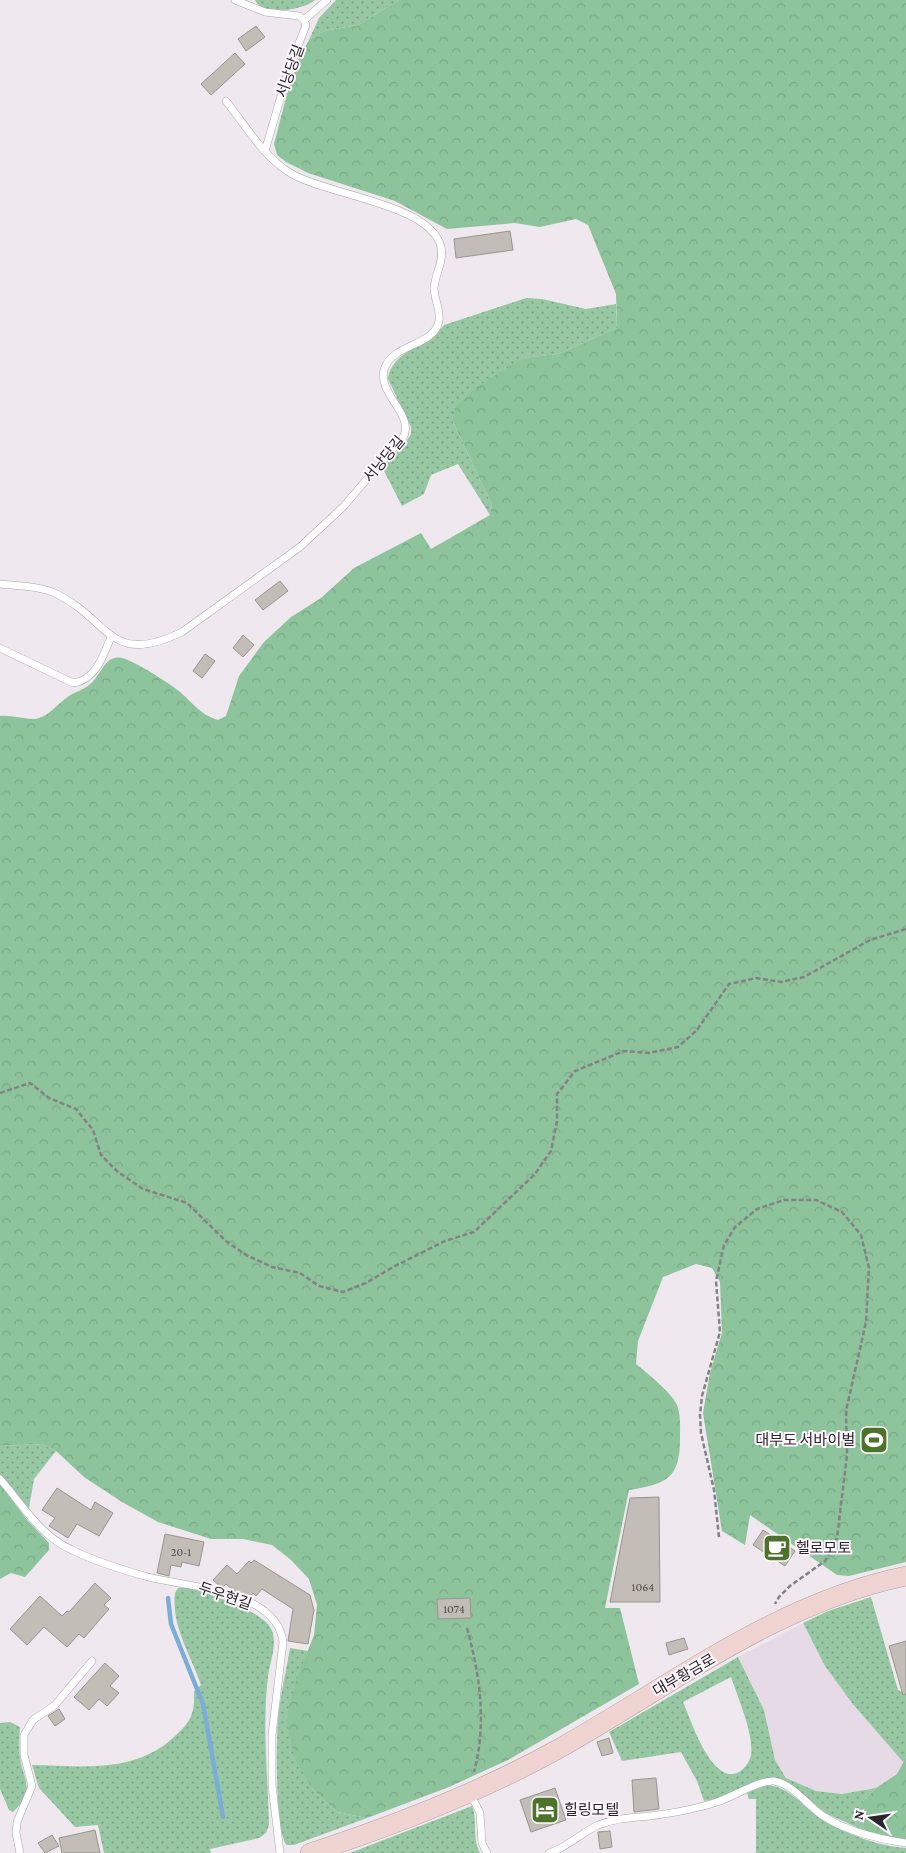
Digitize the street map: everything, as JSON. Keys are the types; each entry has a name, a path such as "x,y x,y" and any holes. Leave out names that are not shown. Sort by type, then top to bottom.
{"main road":[{"name":"대부황금로","path":"310,1853 470,1793 562,1747 699,1666 804,1608 848,1590 906,1576"}],"lane":[{"path":"235,0 266,12 293,14 304,20 327,0"},
{"name":"서낭당길","path":"265,151 288,72 305,32 304,20"},
{"name":"서낭당길","path":"0,584 28,586 55,593 82,610 111,637 138,645 153,645 182,632 300,547 343,507 401,441 406,431 403,420 386,388 383,374 394,354 430,335 439,324 440,316 434,288 441,262 438,240 430,228 414,216 392,207 326,189 302,180 282,168 265,151 226,101"},
{"path":"0,648 73,683 81,682 90,676 98,666 111,637"},
{"name":"두우현길","path":"0,1479 42,1531 72,1550 149,1577 209,1588 235,1597 258,1607 278,1622 284,1642 273,1710 272,1762 280,1853"},
{"path":"20,1853 16,1833 18,1822 30,1794 32,1780 24,1755 24,1735 33,1720 56,1705 92,1661"},
{"path":"549,1853 570,1845 590,1830 612,1821 700,1807 739,1794 764,1782 774,1781 784,1784 824,1816 844,1827 878,1839 906,1843"},
{"path":"470,1793 480,1813 482,1843 487,1853"}],"path":[{"path":"0,1093 30,1083 49,1098 76,1109 93,1130 101,1155 118,1172 143,1189 187,1203 226,1241 246,1255 272,1267 300,1273 319,1286 343,1292 366,1283 445,1241 474,1232 496,1213 534,1174 551,1151 557,1121 557,1094 574,1071 624,1051 648,1053 678,1048 697,1030 729,984 756,978 781,982 804,977 870,940 906,929"},
{"path":"719,1537 714,1490 701,1433 700,1415 702,1396 720,1332 716,1281 724,1245 735,1226 757,1209 784,1200 816,1200 842,1212 861,1235 869,1268 866,1322 846,1411 847,1455 837,1538 832,1551 819,1567 790,1586 779,1597 774,1612"},
{"path":"467,1628 480,1684 480,1736 473,1773"}],"shaded area":[{"path":"803,1623 825,1666 852,1703 903,1762 897,1774 876,1788 842,1794 816,1791 787,1778 775,1760 764,1710 738,1657"}],"green space":[{"path":"255,0 315,0 302,7 274,10 266,9"},
{"path":"336,0 399,0 358,25 324,31 309,40 319,18"},
{"path":"399,0 906,0 906,1562 849,1576 837,1575 750,1515 745,1545 722,1531 703,1413 710,1373 722,1333 720,1282 712,1268 696,1264 663,1277 638,1341 636,1364 665,1389 677,1405 680,1422 679,1452 674,1471 668,1477 653,1485 629,1490 605,1608 620,1608 639,1684 508,1760 449,1787 367,1818 337,1812 313,1790 294,1757 286,1718 296,1681 314,1635 317,1605 309,1579 291,1560 272,1545 243,1539 211,1539 158,1522 122,1502 84,1477 56,1451 42,1444 0,1446 0,716 34,719 44,716 69,696 89,685 111,659 122,658 143,667 159,677 211,718 218,720 226,716 239,676 264,642 291,617 321,598 354,568 421,533 431,549 490,515 492,505 453,422 455,407 483,383 523,358 558,354 617,328 616,294 588,225 576,219 540,227 515,223 447,229 395,201 308,173 286,162 277,155 274,144 287,94 298,60 309,40 324,31 358,25"},
{"path":"526,298 542,299 586,309 616,304 617,328 558,354 523,358 453,422 492,505 490,515 458,464 431,475 424,494 402,506 382,467 406,442 411,434 411,427 388,379 391,369 403,355 437,333 444,325"},
{"path":"42,1444 56,1451 34,1479 29,1508 0,1475 0,1446"},
{"path":"0,1484 28,1521 49,1543 49,1550 25,1577 11,1573 0,1579"},
{"path":"185,1587 205,1592 244,1608 265,1621 273,1632 274,1645 268,1676 265,1714 269,1825 266,1833 259,1838 210,1849 211,1853 104,1853 98,1825 75,1827 39,1788 32,1765 88,1766 125,1762 142,1757 158,1749 184,1727 193,1711 194,1691 201,1685 176,1617 175,1593 178,1588"},
{"path":"871,1597 898,1690 906,1693 906,1757 903,1762 852,1703 825,1666 803,1623 828,1611"},
{"path":"290,1648 308,1651 286,1718 313,1790 337,1812 367,1818 294,1845 287,1845 283,1838 278,1806 277,1766 279,1711"},
{"path":"738,1657 764,1710 775,1760 786,1778 816,1791 842,1794 876,1788 863,1801 870,1833 827,1814 775,1779 721,1798 704,1801 697,1781 681,1752 622,1761 609,1732","holes":["731,1677 748,1727 751,1755 748,1763 742,1770 737,1773 728,1774 719,1769 703,1748 683,1702"]},
{"path":"10,1722 20,1727 20,1758 27,1786 24,1798 13,1812 9,1810 0,1789 0,1723"},
{"path":"906,1757 906,1840 870,1833 862,1825 859,1814 863,1801 876,1788 897,1774"},
{"path":"767,1785 775,1786 789,1793 813,1813 839,1828 872,1842 906,1848 906,1853 756,1853 756,1799 749,1799 747,1793"},
{"path":"472,1806 475,1818 476,1842 480,1853 350,1853"}],"building":[{"path":"256,26 265,37 246,51 238,39"},
{"path":"235,53 245,64 211,95 201,84"},
{"path":"510,231 513,250 456,258 454,239"},
{"path":"280,581 288,591 263,610 255,600"},
{"path":"243,635 254,645 243,657 233,648"},
{"path":"205,654 215,661 202,678 193,671"},
{"path":"57,1488 91,1510 95,1502 113,1513 99,1536 77,1524 68,1538 49,1526 55,1518 42,1510"},
{"path":"659,1497 660,1602 610,1602 630,1498"},
{"path":"763,1530 795,1551 785,1566 753,1545"},
{"path":"165,1534 204,1542 199,1566 182,1562 181,1567 171,1565 169,1576 157,1573"},
{"path":"254,1560 310,1595 314,1610 308,1644 288,1641 293,1609 262,1589 256,1596 253,1593 250,1597 233,1590 226,1584 223,1587 220,1586 213,1580 227,1565 237,1574 249,1561 251,1563"},
{"path":"95,1583 111,1598 104,1605 109,1609 84,1638 79,1634 67,1647 44,1627 27,1645 10,1629 40,1596 62,1616 67,1611 69,1612"},
{"path":"470,1598 471,1618 438,1619 437,1599"},
{"path":"684,1638 688,1649 669,1655 666,1643"},
{"path":"906,1641 906,1694 903,1695 889,1646"},
{"path":"105,1663 119,1676 110,1686 119,1693 107,1706 99,1699 89,1710 74,1697"},
{"path":"59,1709 65,1719 55,1726 48,1716"},
{"path":"609,1738 613,1753 602,1756 597,1742"},
{"path":"656,1778 659,1809 634,1812 632,1780"},
{"path":"555,1788 566,1820 531,1832 520,1800"},
{"path":"95,1830 100,1853 62,1853 59,1838"},
{"path":"610,1831 612,1847 600,1849 598,1832"},
{"path":"52,1835 59,1846 45,1853 38,1843"}],"waterway":[{"path":"168,1598 171,1624 203,1704 223,1817"}],"place":[{"name":"대부도 서바이벌","path":"874,1440"},
{"name":"헬로모토","path":"777,1548"},
{"name":"힐링모텔","path":"545,1810"}]}
